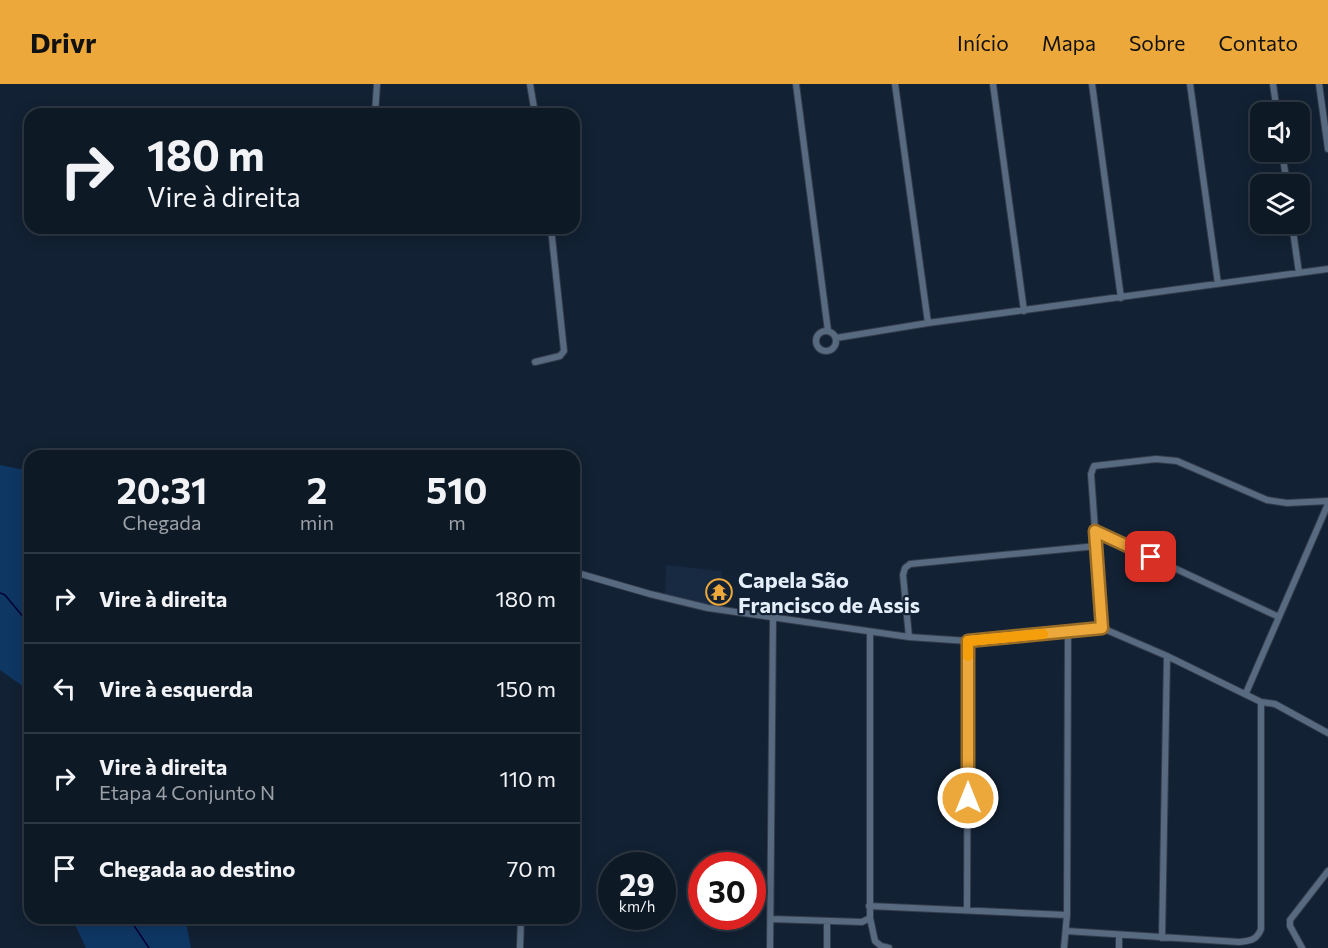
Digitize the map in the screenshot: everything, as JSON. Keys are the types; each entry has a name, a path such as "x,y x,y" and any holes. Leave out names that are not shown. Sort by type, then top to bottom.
{"street":[{"path":"375,108 377,84"},
{"path":"530,84 534,108"},
{"path":"796,84 828,331 836,338"},
{"path":"895,84 928,323"},
{"path":"993,84 1024,311"},
{"path":"1092,84 1121,298"},
{"path":"1190,84 1218,284"},
{"path":"1273,84 1276,102"},
{"path":"1319,84 1328,148"},
{"path":"535,362 560,356 564,351 552,234"},
{"path":"1293,234 1299,273"},
{"path":"836,338 928,323 1328,269"},
{"path":"828,331 818,336 819,347 825,350 832,348 836,338"},
{"path":"1102,628 1091,474 1097,465 1156,459 1176,461 1267,500 1287,503 1328,503 1246,693"},
{"path":"1095,531 1279,617"},
{"path":"909,637 903,575 905,568 910,564 1096,546"},
{"path":"580,574 708,608 909,637 968,641 1102,628 1167,656 1261,702 1275,705 1328,733"},
{"path":"770,948 774,618"},
{"path":"1064,948 1068,631"},
{"path":"870,632 869,906 875,941 880,946 889,948"},
{"path":"967,910 968,641"},
{"path":"1162,938 1167,656"},
{"path":"1066,931 1248,941 1259,935 1261,918 1261,702"},
{"path":"1302,948 1290,927 1290,920 1328,871"},
{"path":"869,906 1066,915"},
{"path":"771,919 862,922 870,918"},
{"path":"827,921 827,948"},
{"path":"520,948 521,924"},
{"path":"1119,935 1119,948"}],"shaded area":[{"path":"0,465 24,469 24,687 0,670"},
{"path":"666,565 722,571 720,608 665,596"},
{"path":"75,924 186,924 191,948 86,948"}],"waterway":[{"path":"0,593 5,595 24,618"},
{"path":"133,924 149,948"}],"slow traffic":[{"path":"968,656 968,641 1043,634"}],"place":[{"name":"Capela São Francisco de Assis","path":"719,592"}],"route":[{"path":"968,798 968,641 1102,628 1095,531 1151,557"}]}
